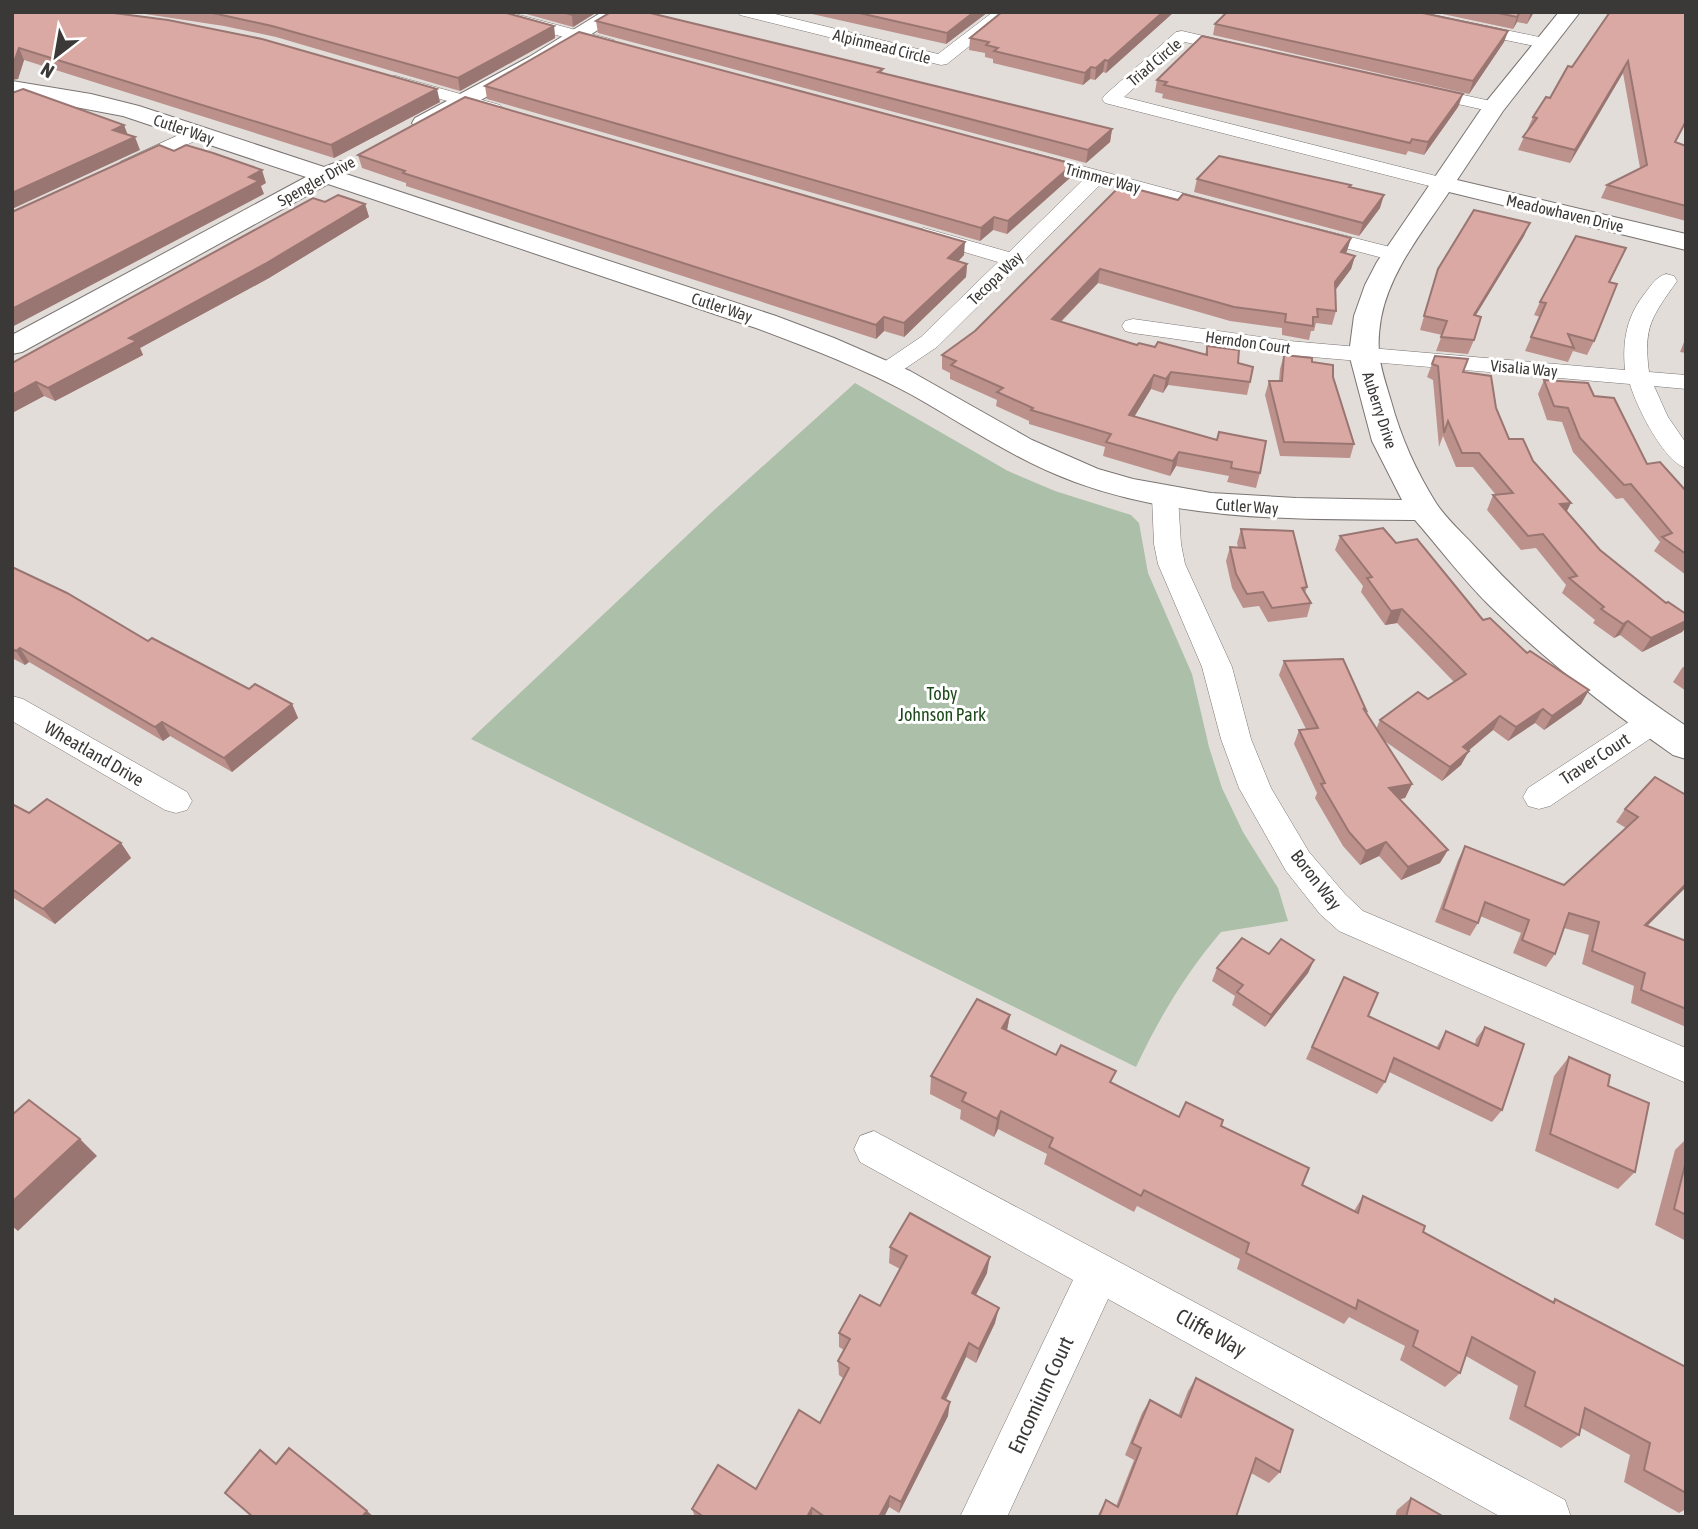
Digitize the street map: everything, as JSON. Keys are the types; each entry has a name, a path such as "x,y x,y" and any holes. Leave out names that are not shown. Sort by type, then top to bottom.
{"street":[{"path":"488,12 629,50"},
{"path":"406,132 536,61 616,12"},
{"name":"Alpinmead Circle","path":"746,12 940,60 1004,12"},
{"path":"1394,12 1544,43"},
{"name":"Auberry Drive","path":"1570,12 1494,107 1445,184 1394,255 1378,285 1368,316 1363,354 1387,441 1424,510 1503,599 1615,696 1686,745"},
{"name":"Triad Circle","path":"1263,55 1182,36 1111,99 1445,184"},
{"path":"373,74 518,116"},
{"path":"1399,85 1494,107"},
{"name":"Cutler Way","path":"19,94 92,101 766,322 886,370 1042,458 1088,476 1165,497 1219,505 1273,509 1424,510"},
{"path":"113,173 195,133"},
{"name":"Trimmer Way","path":"1017,155 1232,212"},
{"name":"Spengler Drive","path":"12,346 360,158"},
{"name":"Tecopa Way","path":"886,370 929,342 1097,177"},
{"name":"Meadowhaven Drive","path":"1445,184 1686,242"},
{"path":"1286,226 1394,255"},
{"path":"907,229 1014,260"},
{"path":"1667,281 1649,298 1639,320 1635,348 1639,377 1662,427 1686,460"},
{"name":"Herndon Court","path":"1133,326 1275,346 1363,354"},
{"name":"Visalia Way","path":"1363,354 1686,382"},
{"name":"Boron Way","path":"1165,497 1168,547 1173,568 1214,660 1244,765 1270,817 1307,872 1343,914 1351,921 1686,1066"},
{"name":"Wheatland Drive","path":"12,707 176,801"},
{"name":"Traver Court","path":"1539,797 1652,722"},
{"name":"Cliffe Way","path":"874,1149 1548,1517"},
{"name":"Encomium Court","path":"983,1517 1099,1272"}],"green space":[{"name":"Toby Johnson Park","path":"855,383 1008,471 1055,491 1131,515 1139,523 1148,573 1192,674 1209,747 1222,788 1243,832 1278,888 1288,921 1221,932 1174,996 1136,1067 471,739 712,512"}],"building":[{"path":"12,12 106,12 168,20 262,39 437,89 331,145 19,48 12,67"},
{"path":"208,12 503,12 554,26 458,78 272,26"},
{"path":"611,12 646,12 883,69 878,72 1112,129 1088,150 596,21"},
{"path":"855,12 974,12 947,33"},
{"path":"1002,12 1163,12 1108,61 1105,60 1096,68 1091,67 1085,73 994,51 998,48 986,45 989,42 970,38"},
{"path":"1227,12 1418,12 1508,31 1473,81 1215,24"},
{"path":"1493,12 1520,12 1517,17"},
{"path":"1610,12 1686,12 1686,121 1675,142 1686,146 1686,206 1607,185 1647,165 1628,61 1575,150 1523,137 1537,118 1533,117 1546,97 1550,98 1568,66 1572,67"},
{"path":"579,32 1073,164 1008,221 994,217 981,228 485,86"},
{"path":"1202,36 1463,94 1428,142 1412,139 1410,143 1164,85 1167,82 1157,80"},
{"path":"23,89 124,125 113,130 135,137 12,193 12,93"},
{"path":"465,97 965,242 948,258 967,264 904,323 884,317 876,325 403,173 405,171 358,155"},
{"path":"159,145 174,151 186,145 262,170 249,177 259,181 12,309 12,212"},
{"path":"1219,156 1351,185 1349,187 1384,195 1363,223 1197,179"},
{"path":"1121,185 1178,200 1183,194 1351,238 1341,252 1355,256 1335,282 1336,311 1317,309 1318,317 1313,317 1313,326 1285,322 1286,314 1234,307 1100,269 1052,319 1137,345 1139,343 1155,347 1158,342 1207,355 1207,346 1239,350 1238,363 1253,367 1250,382 1171,372 1166,379 1154,375 1129,415 1217,440 1219,432 1266,441 1260,473 1231,468 1232,462 1179,452 1173,461 1106,442 1111,434 1031,410 1033,408 997,392 1003,388 951,365 956,361 942,355 975,331"},
{"path":"338,195 365,204 265,264 129,338 137,341 48,388 36,382 12,395 12,363 313,198 325,202"},
{"path":"1474,210 1530,223 1474,315 1481,317 1474,340 1441,337 1447,321 1424,316 1438,269"},
{"path":"1576,236 1626,248 1609,282 1617,284 1594,341 1568,334 1574,348 1531,337 1546,303 1540,302"},
{"path":"1284,355 1312,358 1312,362 1333,365 1333,377 1354,444 1284,442 1269,381 1282,381"},
{"path":"1435,356 1468,359 1463,372 1491,376 1496,408 1509,439 1523,439 1533,461 1571,503 1560,504 1600,550 1666,603 1686,614 1686,621 1651,638 1628,621 1623,624 1601,609 1604,607 1569,578 1577,576 1543,534 1528,536 1493,495 1513,493 1479,453 1462,453 1448,421 1444,433 1438,366 1432,364"},
{"path":"1544,380 1588,383 1594,396 1614,398 1647,464 1660,462 1686,491 1686,554 1662,537 1672,533 1631,484 1624,485 1580,438 1568,408 1554,406"},
{"path":"1383,528 1396,543 1417,539 1483,620 1490,618 1527,653 1530,651 1589,690 1552,716 1543,709 1516,727 1500,716 1463,747 1469,751 1450,767 1380,720 1418,692 1428,699 1466,674 1402,609 1391,611 1367,578 1372,577 1340,536"},
{"path":"1241,529 1293,531 1307,587 1302,588 1311,603 1272,608 1263,592 1247,594 1236,574 1230,547 1245,548"},
{"path":"12,567 67,593 148,641 152,638 249,689 255,684 292,704 224,758 162,722 155,727 20,648 16,651 12,649"},
{"path":"1343,659 1366,710 1363,708 1412,784 1389,788 1448,850 1408,867 1386,842 1366,851 1349,832 1321,784 1325,783 1299,730 1318,728 1284,661"},
{"path":"1655,777 1686,795 1686,884 1645,925 1686,941 1686,1009 1641,990 1645,973 1592,951 1599,922 1569,913 1555,954 1522,940 1529,920 1485,902 1478,923 1443,909 1465,846 1564,885 1638,817 1625,809"},
{"path":"47,799 121,843 43,909 12,889 12,804 29,813"},
{"path":"1242,938 1269,954 1281,939 1314,960 1271,1015 1237,992 1243,985 1217,968"},
{"path":"1344,977 1378,993 1368,1016 1439,1049 1446,1031 1478,1046 1485,1027 1524,1044 1502,1110 1394,1058 1385,1082 1312,1047"},
{"path":"977,999 1010,1015 1002,1028 1056,1055 1061,1045 1116,1071 1110,1082 1179,1117 1186,1102 1223,1120 1221,1126 1309,1168 1302,1185 1358,1213 1363,1196 1425,1226 1423,1232 1554,1303 1555,1299 1686,1367 1686,1493 1644,1470 1650,1443 1585,1408 1579,1435 1525,1406 1535,1372 1472,1337 1460,1373 1413,1346 1418,1331 1358,1300 1356,1309 1246,1253 1249,1243 1144,1190 1141,1196 1049,1147 1053,1138 1001,1111 997,1119 962,1101 966,1093 931,1076"},
{"path":"1569,1057 1610,1075 1608,1086 1649,1103 1635,1172 1550,1134"},
{"path":"29,1100 80,1139 12,1202 12,1115"},
{"path":"1686,1161 1686,1215 1674,1209"},
{"path":"910,1213 990,1257 972,1293 999,1308 979,1349 969,1343 942,1398 950,1402 901,1502 890,1496 879,1517 825,1517 812,1508 807,1517 704,1517 692,1509 718,1465 756,1489 799,1410 820,1423 849,1368 838,1361 850,1339 839,1333 860,1295 880,1306 907,1256 890,1247"},
{"path":"1196,1378 1293,1430 1280,1472 1256,1458 1236,1517 1099,1517 1106,1500 1118,1507 1141,1448 1132,1443 1150,1400 1181,1417"},
{"path":"289,1448 367,1511 362,1517 253,1517 225,1493 260,1450 276,1464"},
{"path":"1411,1498 1444,1517 1406,1517"}]}
